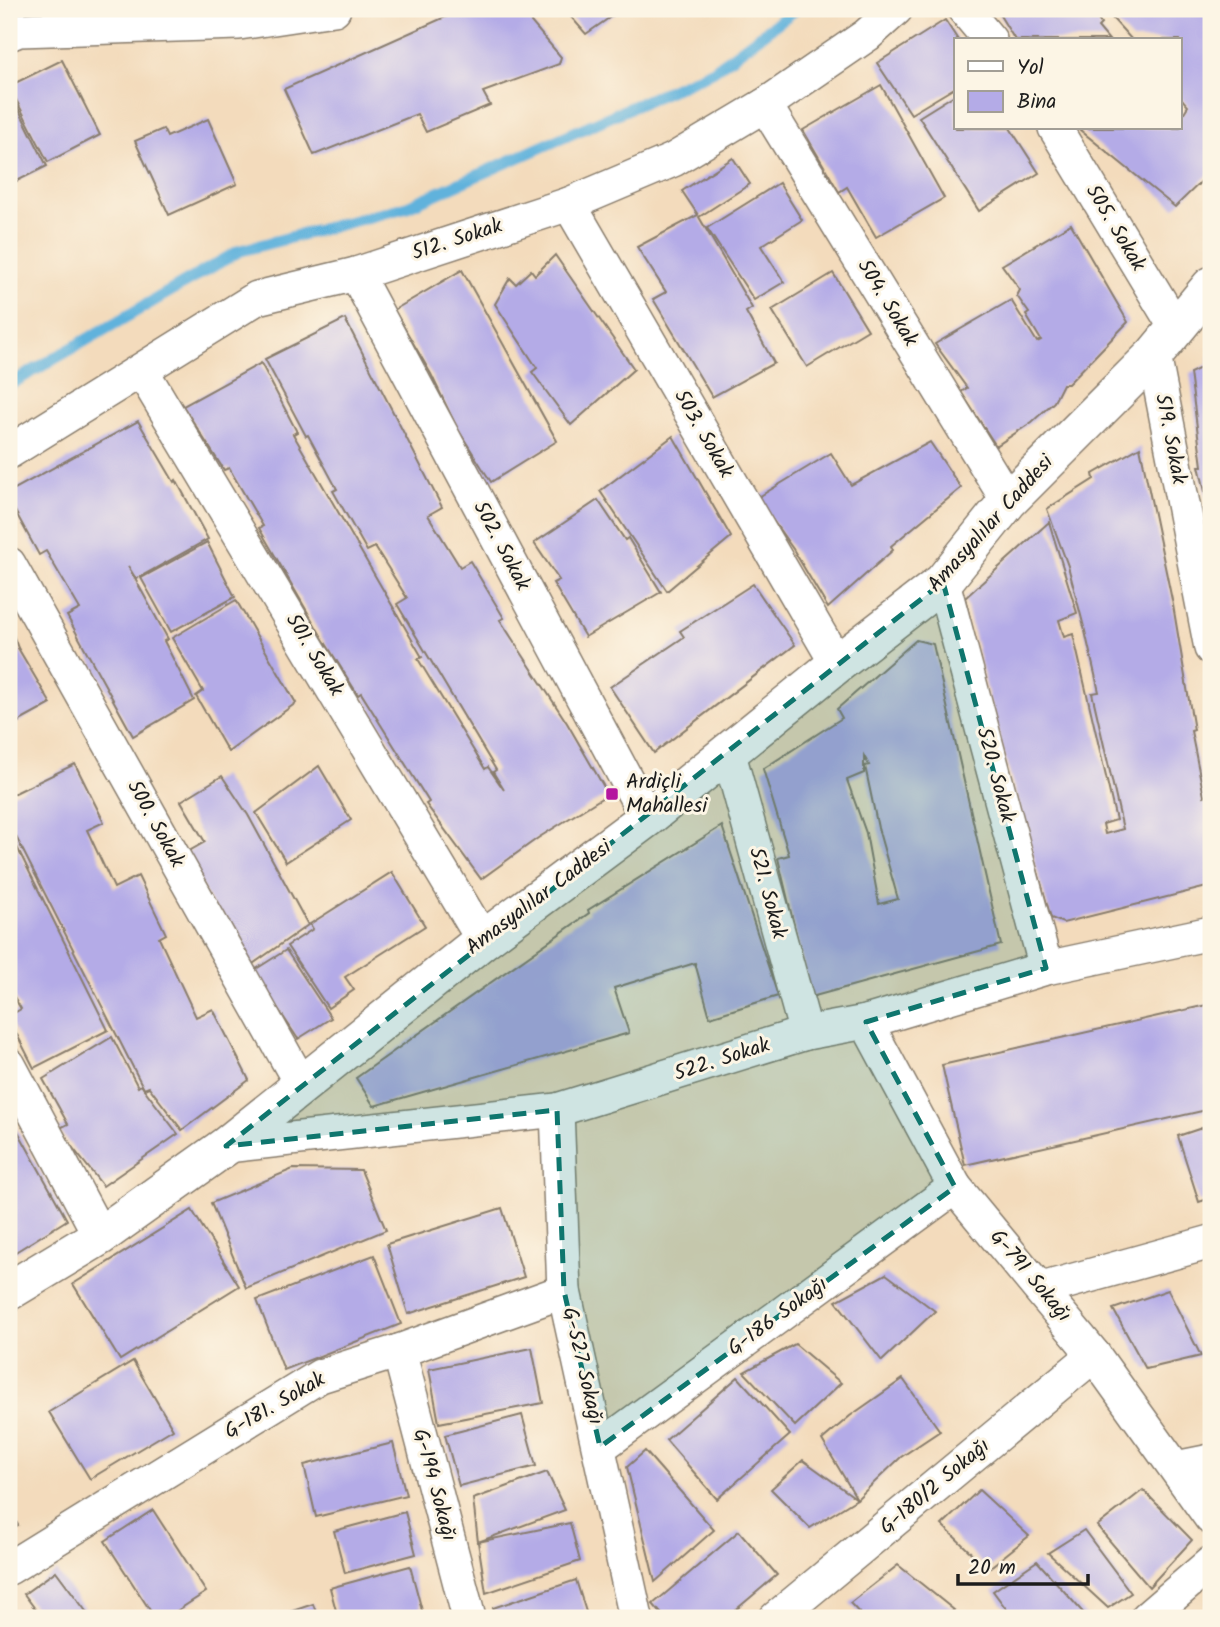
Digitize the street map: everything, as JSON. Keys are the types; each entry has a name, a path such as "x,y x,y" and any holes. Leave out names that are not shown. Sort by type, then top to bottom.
{"main road":[{"name":"Amasyalılar Caddesi","path":"9,1291 100,1236 226,1146 483,940 648,818 837,664 943,582 1008,501 1165,341 1211,286"}],"street":[{"path":"12,30 239,23 334,9"},
{"name":"512. Sokak","path":"9,452 257,298 356,274 569,204 673,160 765,105 867,35 896,9"},
{"path":"964,9 988,38"},
{"name":"504. Sokak","path":"765,105 1008,501"},
{"name":"505. Sokak","path":"1056,130 1165,341"},
{"name":"503. Sokak","path":"569,204 837,664"},
{"name":"502. Sokak","path":"356,274 648,818"},
{"name":"519. Sokak","path":"1165,341 1211,648"},
{"name":"501. Sokak","path":"142,371 483,940"},
{"name":"500. Sokak","path":"9,564 301,1084"},
{"name":"520. Sokak","path":"943,582 1046,968"},
{"name":"521. Sokak","path":"729,754 806,1033"},
{"name":"522. Sokak","path":"226,1146 557,1110 806,1033 866,1022 1046,968 1211,933"},
{"name":"G-791 Sokağı","path":"866,1022 956,1187 1094,1355 1211,1518"},
{"path":"9,1065 17,1098 100,1236"},
{"name":"G-527 Sokağı","path":"557,1110 564,1291 636,1618"},
{"name":"G-186 Sokağı","path":"600,1447 956,1187"},
{"path":"1042,1289 1211,1242"},
{"name":"G-181. Sokak","path":"9,1568 320,1376 399,1351 564,1291"},
{"name":"G-194 Sokağı","path":"399,1351 469,1618"},
{"name":"G-180/2 Sokağı","path":"776,1618 1094,1355"},
{"path":"1176,1468 1211,1461"},
{"path":"1147,1618 1211,1563"}],"highlighted area":[{"path":"943,582 1046,968 866,1022 955,1187 600,1447 564,1291 557,1110 226,1146"}],"building":[{"path":"463,9 520,9 561,57 559,64 483,92 490,105 426,132 417,114 314,155 284,89"},
{"path":"564,9 622,9 586,34"},
{"path":"996,9 1091,9 1101,24 1098,27 1107,38 1014,38"},
{"path":"1104,9 1208,9 1211,13 1211,172 1175,207 1080,130 1182,130 1182,113 1188,106 1182,99 1182,38 1130,38"},
{"path":"945,20 957,38 954,38 954,88 911,114 877,63"},
{"path":"62,60 100,135 48,162 9,86"},
{"path":"881,85 944,198 876,237 847,187 839,192 803,130"},
{"path":"9,90 47,166 9,185"},
{"path":"954,95 954,130 1011,130 1039,173 979,211 919,117"},
{"path":"208,119 237,184 169,215 135,141 163,129 167,137"},
{"path":"733,158 750,184 699,217 752,308 746,312 774,363 712,397 653,299 666,292 637,247 698,215 682,191"},
{"path":"779,183 802,220 761,246 784,282 754,300 707,228"},
{"path":"1071,224 1128,322 1068,384 1063,384 1054,402 1032,422 996,446 961,392 967,388 935,344 1011,300 1037,342 1041,340 1026,315 1029,313 1017,296 1020,290 1002,265"},
{"path":"555,255 634,369 571,425 532,372 537,368 495,304 510,278 516,284 531,270 535,275"},
{"path":"462,270 557,441 491,482 457,428 431,374 394,310"},
{"path":"833,273 868,330 807,367 772,310"},
{"path":"345,319 442,507 428,515 460,567 470,561 504,618 500,620 567,723 608,794 538,838 481,879 426,804 429,802 361,693 358,695 323,639 259,528 263,526 229,468 224,470 183,406 261,363 297,432 293,434 422,657 418,659 485,769 488,767 504,790 493,772 496,770 397,604 407,598 375,547 367,551 333,491 337,489 265,359"},
{"path":"1211,355 1210,512 1199,466 1202,466 1190,373 1209,364 1208,357"},
{"path":"138,421 174,482 176,480 208,539 136,579 128,566 168,639 164,641 194,700 133,736 67,616 80,609 46,551 39,555 9,500 9,492"},
{"path":"673,436 731,537 667,591 600,491"},
{"path":"930,442 961,488 891,546 893,550 828,608 793,549 757,498 831,453 851,485"},
{"path":"1140,447 1173,605 1194,730 1191,731 1204,796 1208,795 1211,813 1211,886 1063,923 1051,918 995,722 965,598 1049,522 1077,613 1059,620 1064,637 1073,634 1116,820 1103,824 1105,834 1123,829 1092,693 1099,692 1085,631 1068,566 1047,509 1094,479 1093,474"},
{"path":"598,500 625,540 628,538 661,592 585,637 553,583 559,580 534,543"},
{"path":"207,542 235,597 171,632 141,578"},
{"path":"753,584 795,645 654,753 610,687 684,637 680,631"},
{"path":"236,600 296,703 228,752 196,696 203,691 172,638"},
{"path":"9,624 18,648 51,704 9,727"},
{"path":"916,640 933,644 1001,945 811,997 778,858 789,855 763,769 842,718 837,709","holes":["864,756 869,765 865,766 878,828 898,899 879,904 866,833 847,780 864,773"]},
{"path":"75,764 104,822 87,830 114,888 138,876 166,934 159,938 196,1017 213,1009 249,1080 182,1130 149,1087 144,1089 9,823 9,796"},
{"path":"319,766 351,820 286,862 256,813"},
{"path":"222,776 248,815 308,925 247,968 184,854 205,842 181,801"},
{"path":"722,826 778,996 710,1017 695,963 614,988 629,1033 374,1106 356,1078 589,913 588,910"},
{"path":"9,831 108,1030 34,1068 9,1019 9,1016 21,1009 9,988"},
{"path":"392,872 425,926 345,977 354,990 328,1008 287,946 313,929 310,924"},
{"path":"286,950 331,1018 298,1039 253,971"},
{"path":"1211,1004 1211,1109 965,1165 942,1065"},
{"path":"112,1037 138,1087 141,1085 178,1134 103,1186 58,1129 68,1124 43,1079"},
{"path":"1211,1125 1211,1198 1199,1202 1178,1136"},
{"path":"15,1126 67,1220 9,1256 9,1129"},
{"path":"293,1169 361,1170 386,1230 246,1288 211,1203"},
{"path":"502,1208 524,1277 408,1314 387,1244"},
{"path":"192,1210 239,1286 120,1360 73,1284"},
{"path":"374,1255 401,1324 284,1370 257,1300"},
{"path":"886,1274 935,1311 882,1361 836,1301"},
{"path":"1168,1290 1201,1356 1146,1369 1113,1309"},
{"path":"795,1344 841,1383 795,1426 744,1372"},
{"path":"532,1348 543,1403 439,1423 429,1369"},
{"path":"133,1361 173,1429 90,1479 49,1412"},
{"path":"738,1377 790,1435 717,1499 666,1440"},
{"path":"903,1379 940,1431 901,1457 857,1499 822,1440 850,1416"},
{"path":"522,1415 536,1466 459,1486 445,1435"},
{"path":"393,1443 406,1495 316,1517 304,1465"},
{"path":"645,1451 714,1530 655,1582 627,1467"},
{"path":"803,1460 857,1499 810,1528 771,1489"},
{"path":"547,1472 565,1510 478,1542 473,1499"},
{"path":"979,1490 1029,1536 988,1569 942,1525"},
{"path":"1143,1490 1192,1540 1149,1587 1097,1526"},
{"path":"9,1509 18,1525 9,1530"},
{"path":"153,1510 206,1592 166,1618 155,1618 105,1541"},
{"path":"405,1512 416,1554 345,1573 334,1531"},
{"path":"570,1523 580,1561 486,1593 478,1542"},
{"path":"1084,1530 1131,1593 1108,1608 1048,1553"},
{"path":"739,1531 777,1575 726,1618 665,1618 653,1604"},
{"path":"1037,1561 1088,1618 1013,1618 993,1591"},
{"path":"898,1565 954,1610 945,1618 864,1618 850,1603"},
{"path":"410,1566 424,1618 338,1618 330,1588"},
{"path":"56,1571 91,1618 42,1618 24,1594"},
{"path":"576,1580 587,1615 578,1618 495,1618 493,1608"},
{"path":"313,1604 318,1618 272,1618"}],"waterway":[{"path":"9,385 239,251 406,207 713,71 796,9"}],"place":[{"name":"Ardiçli Mahallesi","path":"612,794"}]}
